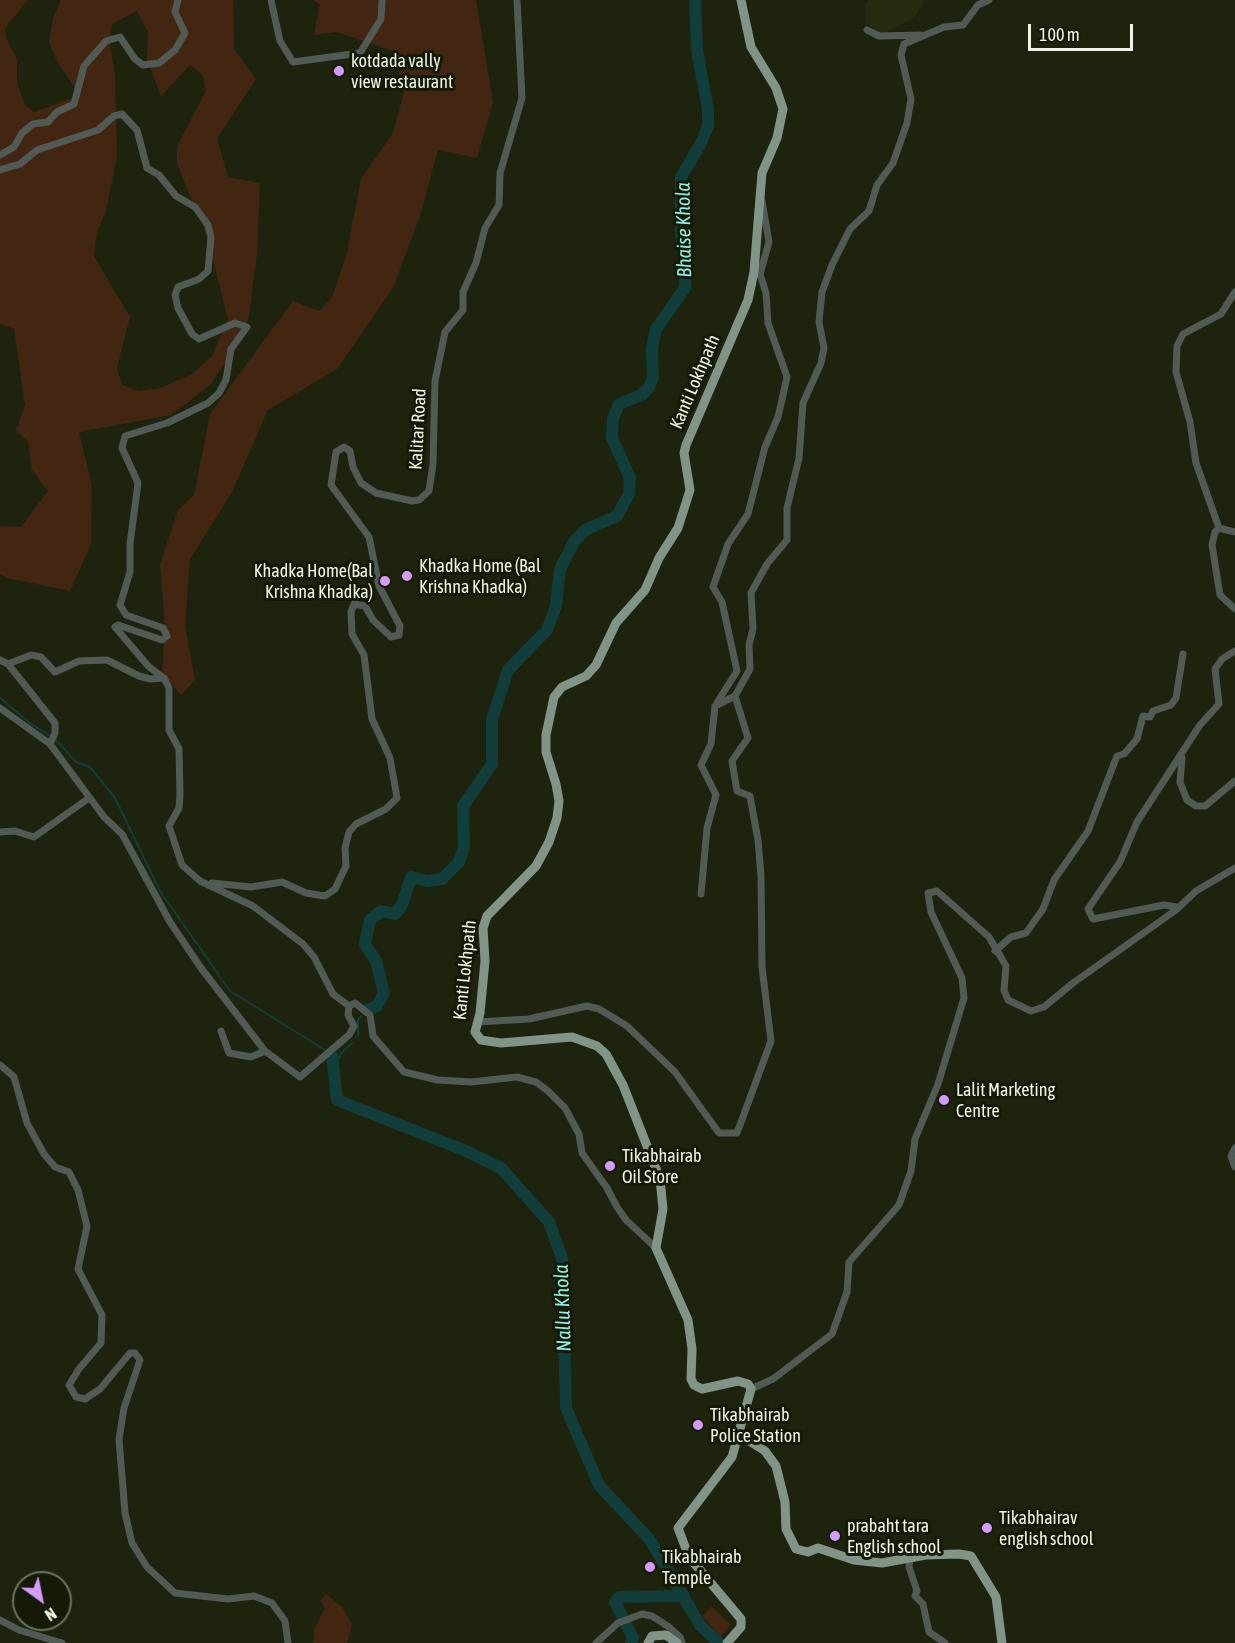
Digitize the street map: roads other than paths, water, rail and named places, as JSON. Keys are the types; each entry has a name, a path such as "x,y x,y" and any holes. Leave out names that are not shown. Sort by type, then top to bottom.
{"main road":[{"name":"Kanti Lokhpath","path":"656,1248 657,1232 663,1209 660,1179 623,1085 606,1054 597,1046 572,1037 501,1043 487,1042 476,1035 484,973 483,928 487,916 536,866 549,842 557,818 559,801 546,752 546,735 554,697 562,687 585,676 596,665 616,623 645,590 659,558 678,528 690,490 684,453 686,445 748,300 754,272 762,173 777,138 783,110 776,88 752,47 741,0"},
{"path":"656,1248 688,1320 692,1349 690,1370 694,1385 702,1389 738,1381 748,1384 751,1389 740,1435 728,1463 678,1528 689,1557 737,1613 741,1627 727,1643"},
{"path":"740,1435 765,1451 776,1466 785,1502 786,1530 796,1549 807,1552 818,1548 854,1560 882,1563 959,1554 971,1556 996,1597 1002,1643"},
{"path":"648,1643 652,1636 666,1635 677,1643"}],"street":[{"path":"0,155 14,147 22,133 33,124 48,122 57,112 74,104 84,66 106,41 120,37 135,58 143,64 159,63 175,50 185,33 175,12 178,0"},
{"path":"271,0 278,34 293,62 360,53 381,20 382,0"},
{"name":"Kalitar Road","path":"200,881 251,887 282,882 306,893 325,896 335,889 346,866 345,848 349,832 356,824 386,809 397,798 390,758 372,719 364,655 352,634 350,623 354,603 365,606 373,620 391,637 399,634 400,627 379,586 369,537 356,515 332,485 336,452 344,447 350,451 353,467 361,483 376,493 412,501 419,500 429,490 433,464 435,381 445,332 463,310 463,292 474,269 485,228 499,205 500,172 522,98 517,0"},
{"path":"715,706 735,696 750,669 749,645 753,629 751,593 767,564 787,540 787,508 799,458 802,403 821,363 824,348 819,322 822,292 832,265 850,229 869,211 877,185 893,163 907,123 911,99 901,55 904,44 944,27 963,25 978,5 989,0"},
{"path":"867,30 879,36 927,35"},
{"path":"0,170 20,164 37,150 98,130 118,113 126,116 137,130 144,165 159,175 176,196 198,211 211,233 206,275 175,290 181,316 192,334 200,339 235,323 247,327 231,349 226,380 219,393 208,403 167,423 131,432 125,436 122,448 138,483 130,544 130,572 120,605 126,615 163,628 167,636 162,640 118,625 115,627 149,667 164,678 169,688 169,730 179,750 179,808 169,826 182,866 200,881 253,906 290,933 314,957 333,994 349,1006"},
{"path":"701,894 707,828 716,795 701,765 711,744 715,706 738,671 722,602 713,587 728,544 747,514 765,447 778,417 787,377 768,323 766,293 760,274 769,242 760,196"},
{"path":"1219,528 1196,463 1190,422 1176,372 1177,346 1184,334 1221,314 1235,292"},
{"path":"1219,528 1235,532"},
{"path":"1219,528 1215,532 1212,545 1220,595 1235,609"},
{"path":"1176,910 1176,907 1164,905 1093,919 1088,909 1120,862 1137,822 1200,725 1219,704 1215,669 1217,664 1235,651"},
{"path":"995,951 1011,937 1026,933 1043,909 1054,880 1088,831 1117,756 1124,754 1137,739 1143,716 1150,717 1153,711 1171,705 1176,698 1184,654"},
{"path":"8,664 31,655 41,657 55,672 79,661 107,660 139,676 150,679 164,678"},
{"path":"0,660 8,664 55,723 55,733 50,744"},
{"path":"477,1022 529,1019 587,1006 599,1009 627,1026 675,1072 719,1133 737,1133 771,1041 762,967 761,876 758,840 750,796 737,791 732,761 748,738 735,696"},
{"path":"0,708 50,744 89,798 122,834 170,922 201,968 265,1051 300,1077 353,1030 348,1015 349,1006"},
{"path":"1182,756 1180,782 1187,800 1196,806 1205,806 1235,781"},
{"path":"0,832 15,831 34,837 89,798"},
{"path":"751,1389 773,1379 832,1334 847,1292 849,1262 899,1205 911,1171 915,1138 938,1084 964,998 962,978 931,912 928,893 937,891 989,937 995,951 1006,966 1004,990 1008,1000 1031,1011 1044,1007 1073,983 1176,910 1196,891 1235,868"},
{"path":"349,1006 355,1003 370,1015 373,1036 404,1072 438,1080 471,1082 517,1077 536,1082 548,1091 566,1108 579,1134 582,1154 607,1188 617,1208 626,1220 656,1248"},
{"path":"221,1031 229,1053 251,1056 265,1051"},
{"path":"0,1065 14,1077 27,1123 44,1154 55,1167 69,1172 78,1190 87,1226 78,1269 102,1315 101,1343 69,1385 76,1397 85,1399 100,1389 130,1353 135,1353 140,1359 124,1408 119,1439 125,1513 132,1543 147,1567 176,1593 228,1599 254,1596 272,1603 285,1621 288,1643"},
{"path":"1235,1149 1231,1156 1235,1167"},
{"path":"910,1558 909,1567 917,1591 915,1596 923,1604 929,1632 945,1643"},
{"path":"596,1643 607,1630 618,1623 642,1614 652,1616 669,1627 680,1637 682,1643"},
{"path":"0,1620 19,1630 62,1643"}],"waterway":[{"name":"Bhaise Khola","path":"367,1010 377,1006 384,993 376,961 365,944 370,920 381,911 395,914 402,905 411,877 427,881 442,879 459,862 464,847 463,806 492,764 492,719 508,670 547,630 556,606 560,569 574,542 585,530 617,516 629,494 630,478 612,438 613,418 619,404 642,395 649,387 653,378 652,349 656,329 685,288 686,262 681,233 681,177 700,145 708,126 708,110 697,50 695,0"},
{"path":"0,698 31,724 49,735"},
{"path":"56,740 76,762 90,767 115,798 160,891 230,991 325,1050"},
{"path":"358,1036 358,1020 361,1016"},
{"path":"334,1067 342,1052 352,1043"},
{"name":"Nallu Khola","path":"332,1056 337,1100 466,1151 501,1168 549,1222 562,1258 566,1408 599,1485 650,1540 700,1625 719,1643"},
{"path":"631,1643 633,1638 615,1602 619,1597 684,1596"}],"place":[{"name":"kotdada vally view restaurant","path":"339,71"},
{"name":"Khadka Home (Bal Krishna Khadka)","path":"407,576"},
{"name":"Khadka Home(Bal Krishna Khadka)","path":"385,581"},
{"name":"Lalit Marketing Centre","path":"944,1100"},
{"name":"Tikabhairab Oil Store","path":"610,1166"},
{"name":"Tikabhairab Police Station","path":"698,1425"},
{"name":"Tikabhairav english school","path":"987,1528"},
{"name":"prabaht tara English school","path":"835,1536"},
{"name":"Tikabhairab Temple","path":"650,1567"}]}
